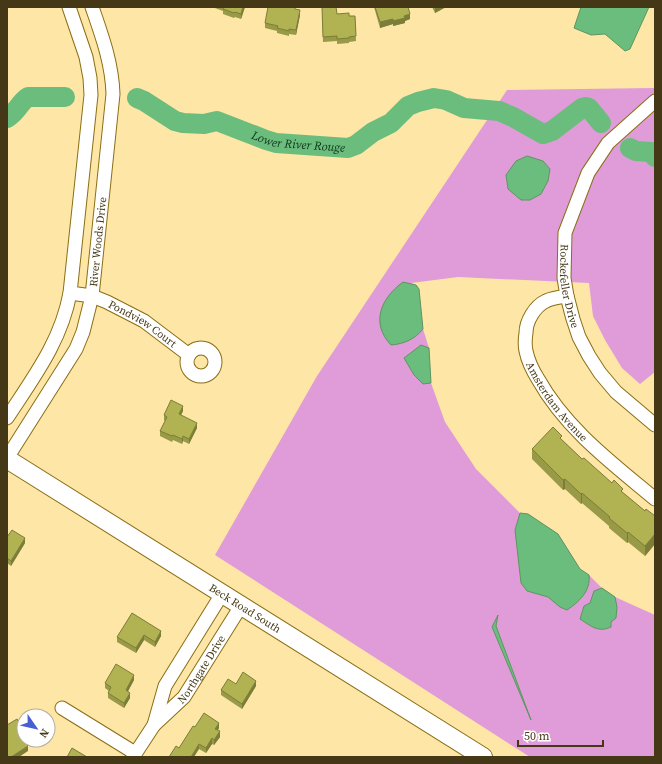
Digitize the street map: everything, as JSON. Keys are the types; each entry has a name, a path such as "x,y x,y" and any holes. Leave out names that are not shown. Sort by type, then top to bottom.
{"main road":[{"name":"Beck Road South","path":"7,458 483,757"}],"street":[{"name":"River Woods Drive","path":"7,418 52,347 63,320 70,293 91,95 90,78 86,57 69,7"},
{"name":"River Woods Drive","path":"7,458 76,350 83,332 92,296 113,94 109,57 92,7"},
{"name":"Rockefeller Drive","path":"655,101 608,143 588,173 565,233 564,278 567,296 579,337 589,356 600,373 616,392 655,425"},
{"name":"Pondview Court","path":"70,293 92,296 144,321 189,355"},
{"name":"Amsterdam Avenue","path":"567,296 545,301 530,317 526,329 526,351 528,358 541,384 553,403 569,422 595,448 655,499"},
{"name":"Northgate Drive","path":"154,725 165,686 222,594"},
{"name":"Northgate Drive","path":"134,755 154,725 184,697 241,606"},
{"path":"62,708 134,755"}],"shaded area":[{"path":"581,7 649,7 630,49 625,51 605,34 591,35 574,28"},
{"path":"655,88 655,372 640,384 622,368 605,340 593,316 589,283 458,277 411,283 416,285 419,289 423,329 429,348 431,383 445,422 476,469 520,513 528,514 558,534 580,569 589,575 602,588 615,597 655,615 655,757 530,757 215,555 317,376 507,90"},
{"path":"527,156 543,161 550,169 548,181 541,194 530,200 521,200 508,189 506,175 516,161"},
{"path":"403,282 416,285 419,289 423,329 409,340 391,345 381,328 381,311 384,303 395,288"},
{"path":"421,345 429,348 431,383 423,384 414,375 404,358"},
{"path":"520,513 528,514 558,534 580,569 589,575 588,586 583,596 567,610 560,607 548,597 527,591 521,583 515,530"},
{"path":"602,588 615,597 617,607 616,618 611,622 611,627 606,629 598,629 580,619 584,606 590,603 594,591"},
{"path":"498,615 496,626 531,720 492,627"}],"building":[{"path":"224,7 243,7 241,14 223,9"},
{"path":"268,7 295,7 295,9 300,10 296,30 289,29 289,31 277,28 278,26 265,23"},
{"path":"322,7 336,7 337,14 349,13 349,16 355,16 356,36 337,39 337,36 323,37"},
{"path":"375,7 408,7 410,14 404,16 405,18 380,22"},
{"path":"171,400 183,406 179,414 197,423 189,439 183,436 182,439 160,431 167,417 164,415"},
{"path":"553,427 562,436 560,438 582,459 584,458 612,483 614,480 623,489 621,491 645,511 646,509 655,516 655,534 645,546 609,518 610,517 565,479 563,480 532,449"},
{"path":"12,530 25,538 11,561 7,558 7,537"},
{"path":"132,613 161,631 155,642 144,635 136,648 117,637"},
{"path":"116,664 134,675 126,690 130,693 124,703 108,693 111,687 105,683"},
{"path":"243,672 256,681 242,704 221,690 228,679 236,684"},
{"path":"204,713 219,723 215,729 220,731 214,740 212,738 206,748 199,744 191,757 169,757 176,746 179,748 193,726 195,727"},
{"path":"16,720 16,748 25,748 11,757 7,757 7,725"},
{"path":"72,748 87,757 67,757"}],"waterway":[{"name":"Lower River Rouge","path":"7,118 14,113 22,102 28,97 65,97"},
{"name":"Lower River Rouge","path":"137,98 175,121 183,123 204,124 217,121 276,143 348,148 356,145 373,132 391,123 408,106 434,98 446,100 464,108 499,111 543,134 552,131 582,108 586,107 589,108 601,123"},
{"name":"Lower River Rouge","path":"630,148 636,151 651,152 655,157"}]}
